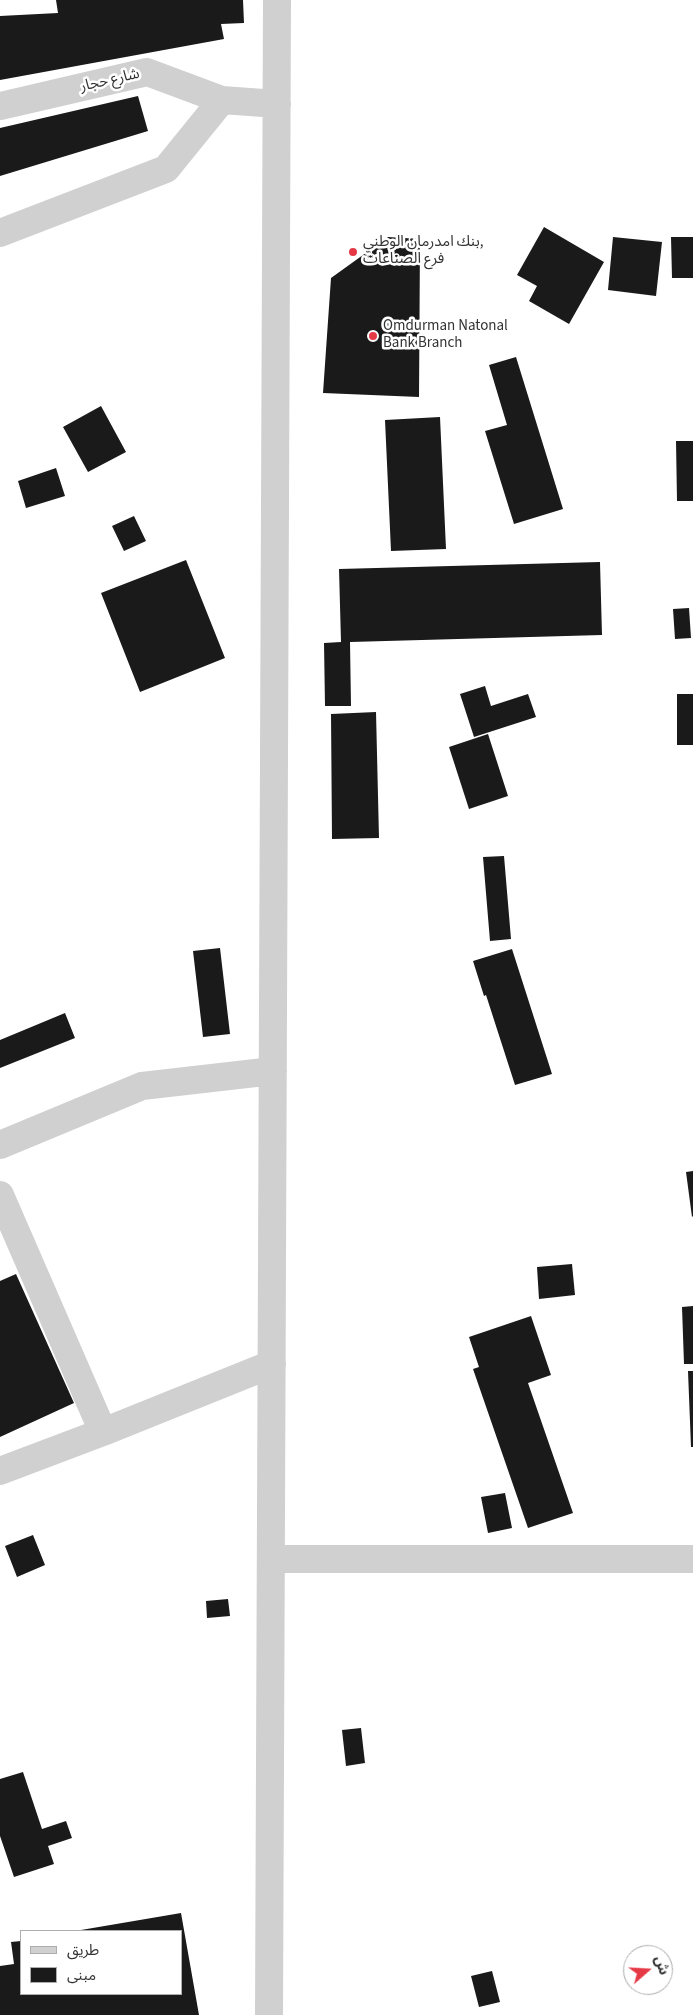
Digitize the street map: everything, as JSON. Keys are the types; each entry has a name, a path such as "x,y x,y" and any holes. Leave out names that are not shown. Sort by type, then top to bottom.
{"street":[{"path":"269,2015 277,0"},
{"name":"شارع حجار","path":"0,106 147,72 222,100 277,104"},
{"path":"0,233 166,169 222,100"},
{"path":"0,1145 142,1086 273,1071"},
{"path":"0,1195 103,1432"},
{"path":"0,1471 272,1364"},
{"path":"271,1559 693,1559"}],"building":[{"path":"56,0 243,0 244,23 221,24 224,39 0,80 0,16 58,13"},
{"path":"138,96 148,131 0,176 0,128"},
{"path":"544,227 604,262 569,324 529,301 537,286 517,275"},
{"name":"Omdurman Natonal Bank Branch","path":"388,237 420,239 419,397 323,393 331,278"},
{"path":"613,237 662,242 656,296 608,290"},
{"path":"671,237 693,237 693,278 672,278"},
{"path":"516,357 563,509 514,524 485,431 507,425 489,365"},
{"path":"101,406 126,452 88,472 63,427"},
{"path":"440,417 446,549 391,551 385,420"},
{"path":"676,441 693,441 693,501 677,501"},
{"path":"56,468 65,496 26,508 18,481"},
{"path":"134,516 146,541 124,551 112,526"},
{"path":"186,560 225,658 140,692 101,593"},
{"path":"600,562 602,635 350,642 351,706 325,706 324,643 341,642 339,569"},
{"path":"689,608 691,638 675,639 673,609"},
{"path":"485,686 491,706 528,694 536,717 474,737 460,694"},
{"path":"677,694 693,694 693,745 677,745"},
{"path":"376,712 379,838 332,839 331,714"},
{"path":"488,734 508,796 469,809 449,747"},
{"path":"504,856 511,939 490,941 483,857"},
{"path":"220,948 230,1034 203,1037 193,951"},
{"path":"512,949 552,1074 515,1085 473,961"},
{"path":"65,1013 75,1038 0,1068 0,1040"},
{"path":"693,1171 693,1216 692,1217 686,1172"},
{"path":"572,1264 575,1295 539,1299 537,1267"},
{"path":"16,1274 74,1403 0,1437 0,1281"},
{"path":"693,1306 693,1364 684,1364 682,1307"},
{"path":"531,1316 551,1375 528,1383 573,1513 528,1528 473,1369 479,1367 469,1337"},
{"path":"688,1371 693,1371 693,1447 691,1447"},
{"path":"505,1493 512,1528 488,1533 481,1497"},
{"path":"33,1535 45,1565 17,1577 5,1546"},
{"path":"228,1599 230,1616 207,1618 206,1601"},
{"path":"361,1728 365,1763 346,1766 342,1730"},
{"path":"23,1772 42,1829 66,1821 72,1838 48,1846 54,1864 14,1877 0,1836 0,1779"},
{"path":"181,1913 199,2015 0,2015 0,1966 14,1964 11,1942 20,1941 20,1995 182,1995 182,1930 81,1930"},
{"path":"492,1971 500,2002 479,2007 471,1976"}],"place":[{"name":"بنك امدرمان الوطني, فرع الصناعات","path":"353,252"},
{"name":"Omdurman Natonal Bank Branch","path":"373,336"}]}
